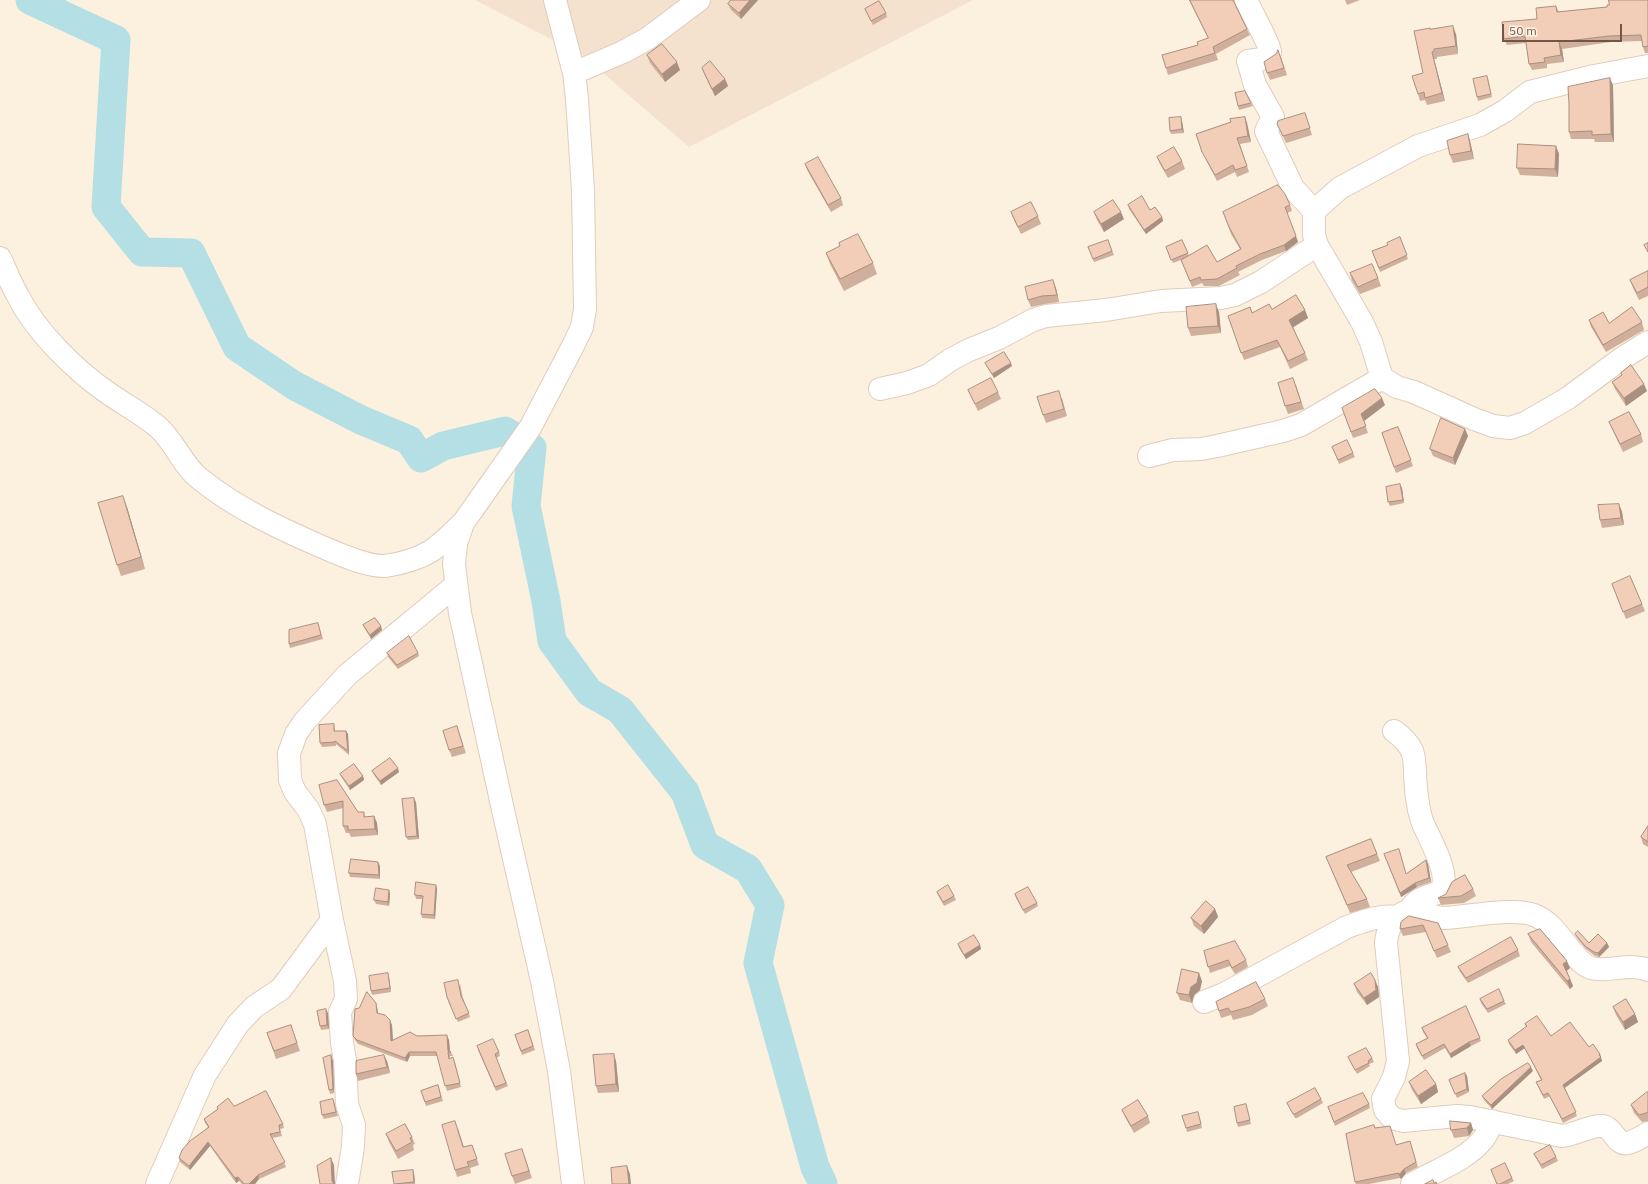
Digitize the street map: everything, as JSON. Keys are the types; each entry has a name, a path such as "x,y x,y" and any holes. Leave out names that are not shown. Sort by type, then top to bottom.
{"street":[{"path":"0,258 18,298 35,323 55,347 107,393 159,428 174,444 185,462 199,478 226,497 287,531 362,562 384,566 410,560 430,551 463,523 479,502 513,450 530,428 582,327 585,309 583,190 578,99 574,73 555,0"},
{"path":"574,73 623,52 647,39 699,0"},
{"path":"1246,0 1259,29 1270,47 1270,52 1262,59 1248,60 1255,85 1274,117 1266,131 1293,188 1314,211 1314,235 1317,246 1362,322 1382,378 1397,387 1421,395 1474,419 1493,426 1510,428 1525,423 1568,398 1621,359 1648,342"},
{"path":"1314,211 1340,188 1418,146 1480,125 1505,111 1530,92 1594,76 1648,66"},
{"path":"880,389 907,383 929,375 950,360 969,350 999,338 1033,320 1046,316 1083,313 1171,300 1221,298 1235,295 1261,282 1317,246"},
{"path":"1149,456 1173,450 1201,449 1217,446 1283,431 1301,425 1382,378"},
{"path":"463,523 456,544 454,564 456,585 467,646 542,981 559,1071 574,1184"},
{"path":"347,1184 353,1147 354,1124 347,1104 345,1060 341,1031 340,1012 346,999 345,981 332,920 315,824 308,809 295,792 290,780 289,762 292,744 304,722 347,676 456,585"},
{"path":"1394,731 1402,737 1412,751 1419,811 1439,860 1443,873 1444,885 1440,892 1417,900 1391,925 1386,943 1398,1061 1394,1077 1383,1099 1385,1110 1392,1118 1404,1121 1458,1116 1562,1136 1571,1135 1601,1126 1607,1127 1622,1143 1632,1142 1648,1134"},
{"path":"1204,1002 1224,994 1347,927 1382,916 1423,912 1436,918 1520,912 1534,915 1546,921 1582,963 1590,967 1598,970 1634,967 1648,970"},
{"path":"157,1184 205,1075 238,1024 254,1007 272,996 280,989 332,920"},
{"path":"1412,1184 1457,1161 1473,1149 1484,1138 1492,1122"}],"shaded area":[{"path":"475,0 973,0 689,147 582,55"}],"building":[{"path":"731,0 750,0 739,13 728,4"},
{"path":"1190,0 1233,0 1247,29 1213,47 1215,53 1166,68 1162,55 1198,45 1197,42 1208,38"},
{"path":"1609,0 1648,0 1648,46 1643,47 1641,35 1609,36 1559,42 1561,55 1544,58 1545,62 1529,64 1525,36 1504,39 1502,22 1537,19 1536,8 1556,6 1557,12 1607,7 1607,5 1609,5"},
{"path":"879,1 886,13 871,21 865,9"},
{"path":"1453,26 1456,46 1434,49 1432,52 1442,93 1425,98 1424,92 1418,94 1412,76 1423,73 1414,31"},
{"path":"662,44 677,62 662,74 647,55"},
{"path":"1278,50 1284,68 1267,73 1264,62 1276,54"},
{"path":"710,61 725,79 712,89 702,68"},
{"path":"1487,76 1491,94 1477,97 1473,79"},
{"path":"1610,78 1611,134 1592,135 1592,131 1569,132 1568,87"},
{"path":"1245,91 1251,103 1238,106 1235,93"},
{"path":"1305,113 1310,128 1283,136 1277,124 1278,121"},
{"path":"1181,117 1182,129 1170,131 1169,118"},
{"path":"1245,117 1248,136 1237,138 1247,166 1235,170 1233,165 1215,175 1202,152 1196,134 1231,122 1230,119"},
{"path":"1468,134 1471,151 1450,155 1447,141"},
{"path":"1518,144 1556,146 1555,169 1517,168"},
{"path":"1174,147 1182,161 1165,171 1157,157"},
{"path":"818,157 841,198 828,205 805,164"},
{"path":"1278,185 1285,194 1290,205 1285,207 1296,236 1284,245 1260,254 1236,266 1237,268 1217,279 1201,280 1200,277 1190,281 1181,260 1207,245 1217,262 1241,249 1223,212"},
{"path":"1142,196 1150,210 1155,207 1162,217 1144,230 1128,205"},
{"path":"1113,200 1121,212 1101,224 1094,212"},
{"path":"1031,202 1038,216 1018,227 1011,212"},
{"path":"858,234 873,263 840,279 826,253 840,246 839,243"},
{"path":"1400,237 1407,255 1379,268 1372,251 1388,245 1387,243"},
{"path":"1108,240 1112,251 1093,259 1088,247"},
{"path":"1182,240 1188,253 1171,260 1166,247"},
{"path":"1648,243 1648,252 1644,245"},
{"path":"1372,264 1378,278 1358,287 1350,273"},
{"path":"1648,271 1648,287 1637,293 1630,280"},
{"path":"1053,280 1057,295 1042,296 1028,300 1025,287"},
{"path":"1296,295 1305,310 1289,320 1305,353 1288,361 1277,340 1241,353 1228,316 1250,307 1252,313 1269,304 1272,309"},
{"path":"1216,304 1218,326 1188,328 1186,307"},
{"path":"1632,307 1642,322 1603,345 1589,320 1603,312 1609,323"},
{"path":"1004,352 1011,363 992,374 985,363"},
{"path":"1631,365 1644,384 1624,398 1612,382 1622,375 1621,373"},
{"path":"991,378 998,392 975,404 968,390"},
{"path":"1293,378 1301,402 1285,406 1278,383"},
{"path":"1375,389 1382,398 1361,414 1366,426 1351,432 1342,408"},
{"path":"1059,391 1064,409 1043,415 1037,397"},
{"path":"1629,412 1641,434 1620,444 1609,422"},
{"path":"1441,418 1465,429 1453,458 1430,449"},
{"path":"1398,427 1411,460 1394,467 1382,433"},
{"path":"1347,440 1353,453 1338,460 1332,447"},
{"path":"1400,484 1403,500 1388,502 1386,487"},
{"path":"123,496 141,557 117,565 98,503"},
{"path":"1619,504 1621,518 1600,520 1598,505"},
{"path":"1630,576 1642,604 1623,612 1612,584"},
{"path":"375,618 381,626 370,635 363,625"},
{"path":"318,623 321,635 289,644 289,630"},
{"path":"409,636 418,653 397,665 387,653"},
{"path":"334,724 334,731 346,731 348,751 335,741 320,743 319,725"},
{"path":"457,726 463,746 449,750 443,731"},
{"path":"390,758 398,768 380,781 372,771"},
{"path":"354,764 363,776 349,786 340,774"},
{"path":"337,780 358,812 364,812 364,817 374,816 375,829 348,830 348,826 343,826 343,801 324,805 319,785"},
{"path":"414,798 417,836 406,837 402,799"},
{"path":"1648,826 1648,842 1641,837"},
{"path":"1371,839 1377,854 1347,865 1367,899 1347,905 1326,857"},
{"path":"1399,849 1406,874 1426,860 1429,878 1415,883 1400,893 1384,854"},
{"path":"351,859 378,862 379,875 349,873"},
{"path":"1465,875 1473,889 1461,896 1438,898 1446,894 1452,882"},
{"path":"416,882 436,885 434,915 421,914 423,896 415,895"},
{"path":"948,885 954,896 943,902 937,892"},
{"path":"1028,887 1037,903 1023,910 1015,894"},
{"path":"376,888 389,890 388,902 374,900"},
{"path":"1206,901 1215,909 1201,926 1191,918"},
{"path":"1409,916 1438,923 1448,945 1434,951 1423,925 1400,929 1401,922"},
{"path":"1540,929 1567,961 1563,964 1570,979 1567,981 1528,934"},
{"path":"1578,931 1589,943 1598,934 1607,943 1598,953 1594,952 1585,946 1575,934"},
{"path":"974,935 980,945 964,955 958,944"},
{"path":"1511,937 1518,950 1466,978 1458,967"},
{"path":"1235,941 1246,960 1232,968 1228,960 1208,967 1204,951"},
{"path":"1182,969 1199,973 1197,983 1191,987 1189,995 1177,993"},
{"path":"388,973 390,988 371,991 369,976"},
{"path":"1371,973 1375,980 1376,990 1364,998 1354,984"},
{"path":"458,980 461,996 469,1013 456,1019 447,997 444,983"},
{"path":"1256,982 1265,999 1249,1007 1231,1012 1228,1008 1219,1011 1216,1002"},
{"path":"1499,989 1504,1001 1487,1009 1480,999"},
{"path":"367,992 376,1003 377,1013 385,1015 390,1020 391,1041 410,1032 417,1036 447,1035 448,1051 451,1052 448,1052 449,1059 453,1057 460,1083 445,1086 436,1052 409,1052 405,1058 357,1040 353,1036 355,1009 359,1008"},
{"path":"1626,999 1635,1014 1623,1022 1613,1007"},
{"path":"1466,1006 1480,1038 1469,1042 1450,1054 1444,1044 1422,1056 1416,1044 1428,1038 1422,1028"},
{"path":"326,1009 327,1025 320,1026 317,1011"},
{"path":"1537,1016 1551,1036 1570,1022 1589,1047 1593,1044 1601,1057 1563,1085 1576,1112 1562,1119 1548,1093 1543,1095 1536,1082 1542,1080 1523,1045 1515,1050 1508,1040 1527,1026 1525,1024"},
{"path":"291,1025 297,1043 274,1051 267,1033"},
{"path":"528,1030 533,1046 521,1051 515,1035"},
{"path":"493,1039 499,1052 495,1054 506,1083 495,1087 477,1046"},
{"path":"1366,1048 1372,1058 1368,1061 1369,1063 1355,1070 1348,1057"},
{"path":"614,1054 616,1084 596,1086 593,1055"},
{"path":"331,1055 333,1089 329,1090 323,1058"},
{"path":"384,1055 387,1067 356,1074 356,1061"},
{"path":"1528,1063 1531,1067 1491,1105 1482,1096 1501,1079"},
{"path":"1426,1070 1436,1084 1418,1096 1409,1082"},
{"path":"1465,1073 1467,1089 1455,1094 1449,1080"},
{"path":"438,1085 441,1097 425,1102 421,1091"},
{"path":"1315,1088 1321,1099 1293,1114 1287,1103"},
{"path":"266,1091 283,1124 279,1125 280,1132 270,1134 285,1162 258,1175 249,1184 244,1184 238,1177 235,1178 208,1142 189,1166 179,1158 182,1150 190,1141 209,1127 204,1119 218,1109 217,1107 228,1098 234,1106"},
{"path":"1647,1092 1648,1112 1639,1115 1631,1105"},
{"path":"1363,1093 1369,1104 1334,1122 1328,1107"},
{"path":"333,1099 336,1112 322,1115 320,1102"},
{"path":"1138,1100 1148,1116 1131,1126 1122,1110"},
{"path":"1246,1104 1250,1120 1237,1123 1234,1107"},
{"path":"1198,1112 1201,1124 1186,1128 1182,1116"},
{"path":"455,1121 463,1147 472,1145 477,1159 467,1162 469,1166 455,1170 442,1125"},
{"path":"1450,1121 1471,1123 1467,1128 1451,1130"},
{"path":"405,1124 412,1137 410,1138 412,1142 396,1151 386,1134"},
{"path":"1374,1125 1375,1128 1390,1126 1396,1145 1410,1141 1416,1162 1404,1169 1399,1175 1399,1173 1355,1182 1346,1134"},
{"path":"1550,1145 1556,1157 1541,1165 1534,1154"},
{"path":"522,1149 529,1171 512,1176 505,1154"},
{"path":"331,1158 332,1181 334,1184 320,1184 317,1166"},
{"path":"1505,1163 1512,1178 1497,1184 1491,1170"},
{"path":"627,1166 629,1184 612,1184 611,1168"},
{"path":"413,1170 414,1182 394,1184 392,1172"},
{"path":"1433,1180 1434,1183 1436,1182 1437,1184 1425,1184"}],"waterway":[{"path":"30,0 116,40 106,207 142,252 191,253 237,347 295,386 361,420 409,440 421,458 443,446 505,431 532,448 526,506 546,601 552,641 589,692 620,710 685,792 705,845 748,869 770,905 758,963 815,1167 823,1184"}]}
